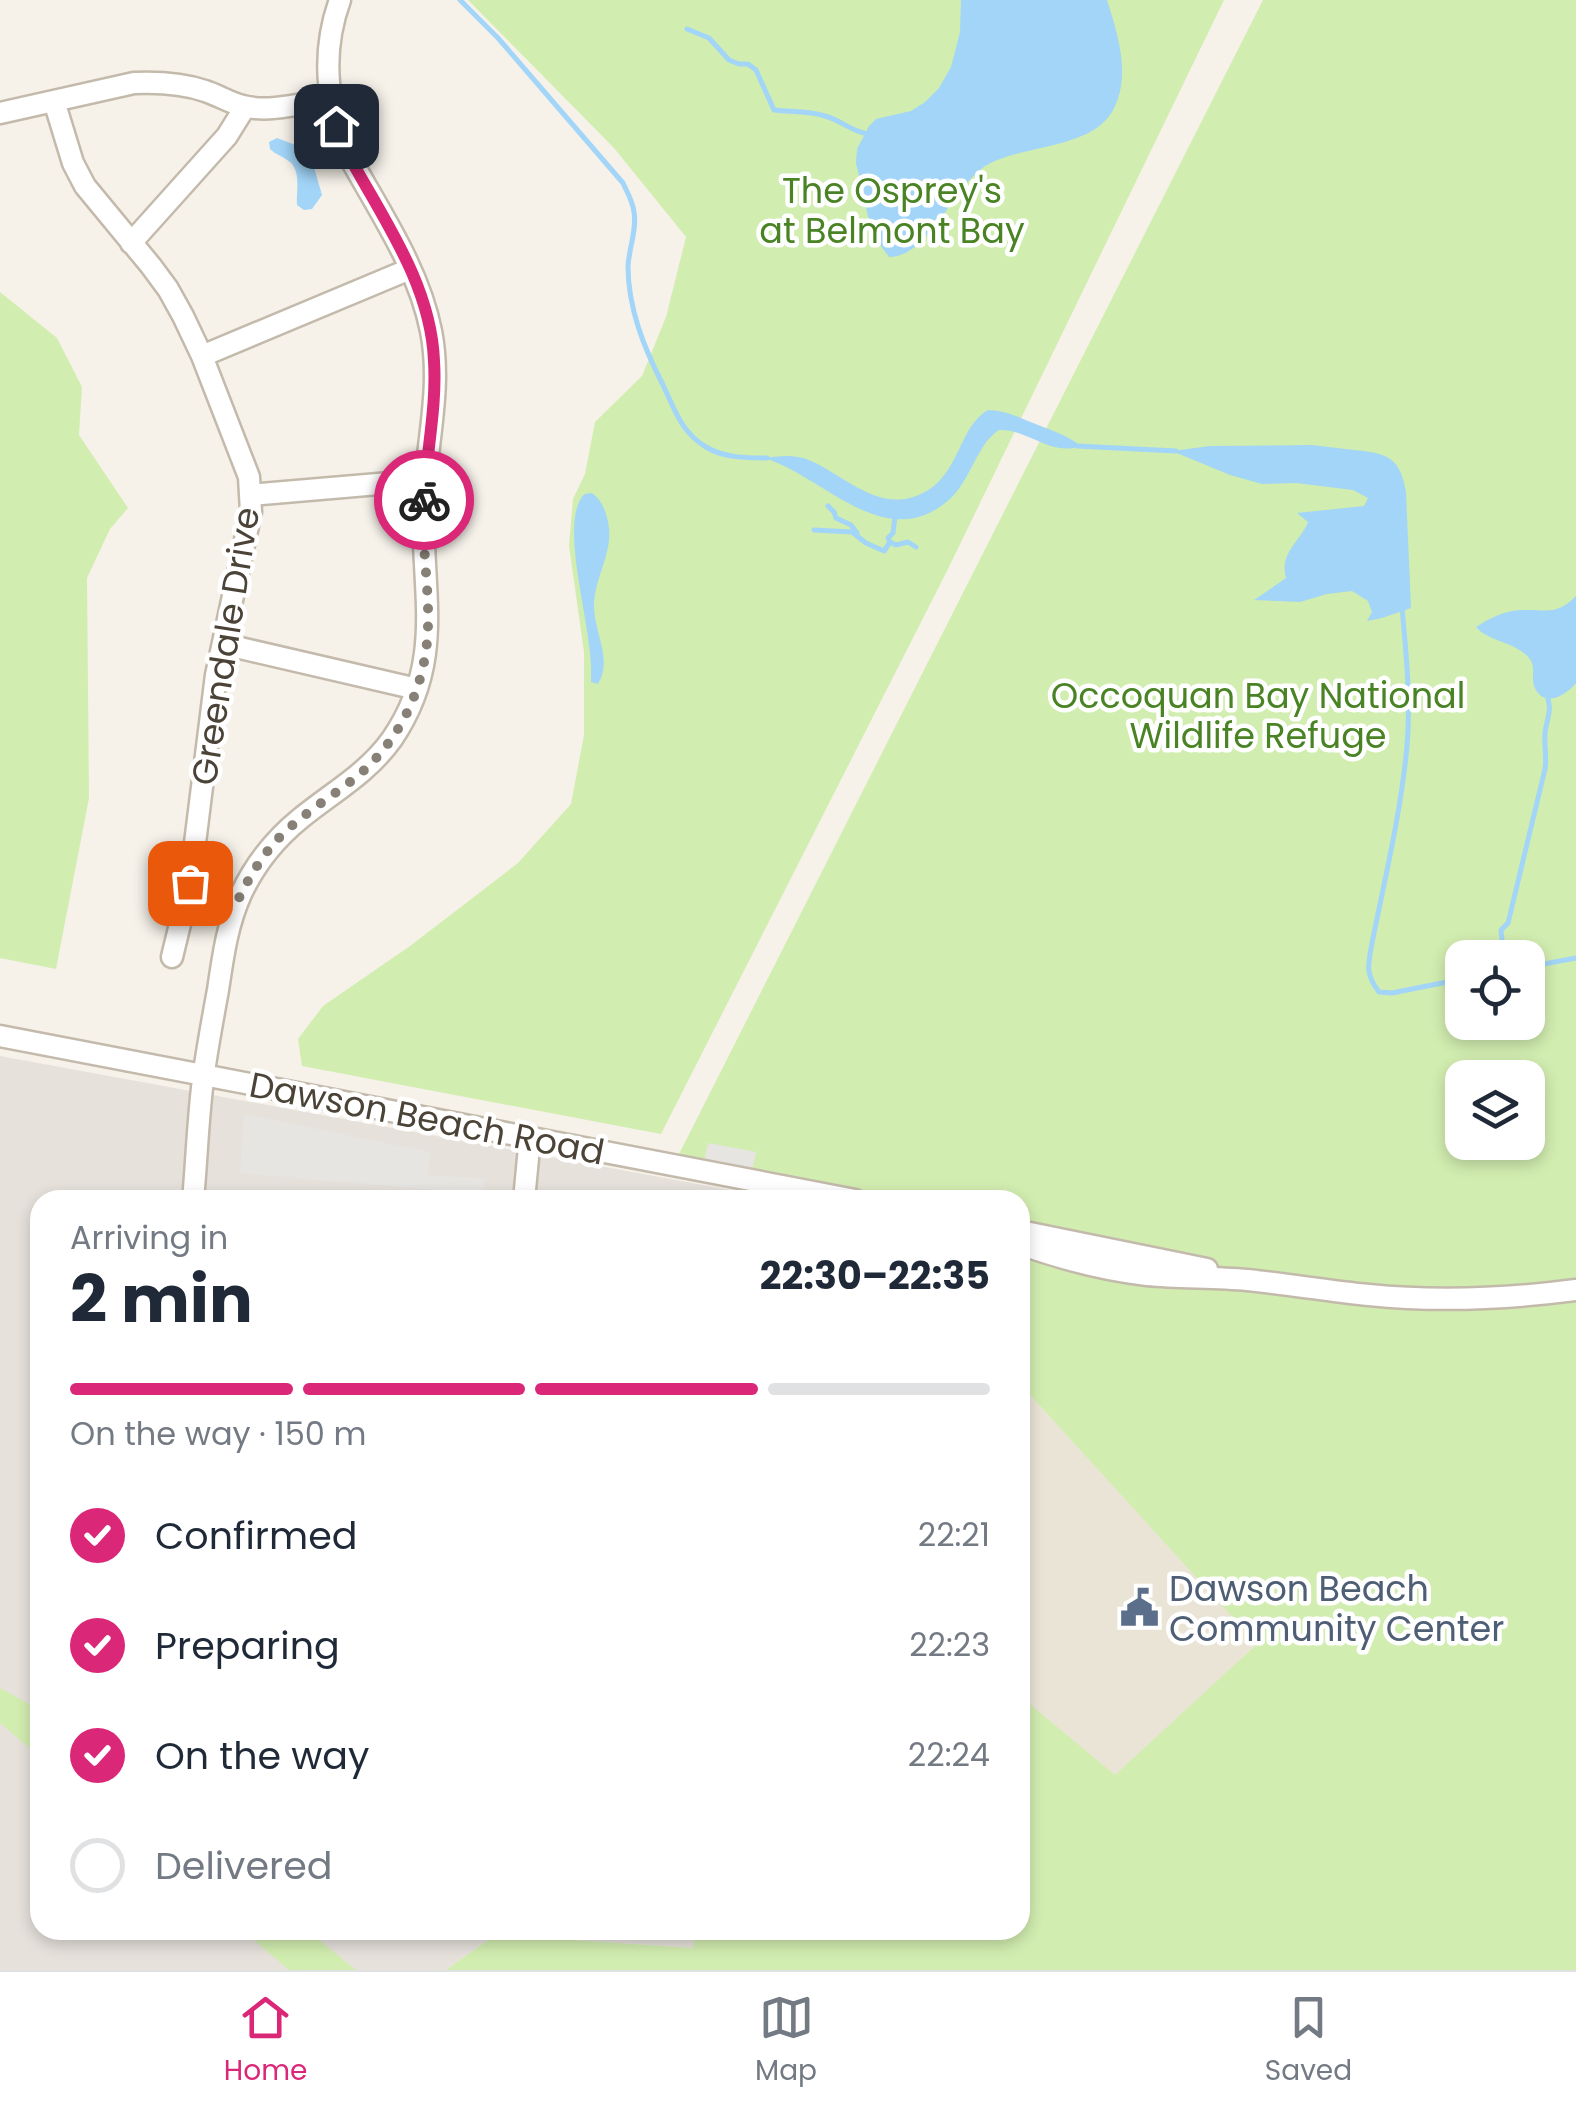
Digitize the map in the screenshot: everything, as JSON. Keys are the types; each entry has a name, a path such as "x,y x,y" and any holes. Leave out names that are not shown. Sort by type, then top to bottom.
{"street":[{"path":"194,1190 204,1074 225,948 238,900 258,864 284,832 382,753 408,712 425,659 428,628 423,509 435,388 434,358 426,312 410,269 336,126 328,68 329,40 340,0"},
{"path":"0,113 134,83 156,82 194,88 245,107 274,107 330,98"},
{"name":"Greendale Drive","path":"54,101 72,164 168,288 202,356 244,462 250,495 248,527 216,674 190,883 172,957"},
{"path":"132,243 227,136 245,107"},
{"path":"202,356 410,269"},
{"path":"250,495 425,480"},
{"path":"222,644 418,688"},
{"path":"190,883 238,900"},
{"name":"Dawson Beach Road","path":"0,1036 803,1190"},
{"path":"525,1190 530,1137"},
{"path":"1030,1233 1173,1261 1243,1280"},
{"path":"1030,1248 1070,1262 1120,1271 1370,1295 1516,1298 1576,1290"}],"shaded area":[{"path":"0,1056 731,1190 30,1190 30,1940 488,1940 446,1970 0,1970"},
{"path":"244,1114 430,1152 428,1175 485,1179 484,1190 437,1190 240,1173"},
{"path":"708,1143 756,1152 752,1171 704,1162"},
{"path":"1030,1395 1257,1643 1089,1812 1030,1744"},
{"path":"572,1940 694,1940 694,1948"}],"green space":[{"name":"The Osprey's at Belmont Bay","path":"468,0 1224,0 948,569 661,1134 302,1066 298,1039 323,1006 410,946 518,863 571,804 584,735 584,652 569,546 573,499 585,474 595,422 642,376 666,317 686,237 614,148"},
{"name":"Occoquan Bay National Wildlife Refuge","path":"1263,0 1576,0 1576,1970 446,1970 488,1940 571,1940 693,1948 694,1940 1030,1940 1030,1704 1115,1775 1257,1644 1030,1395 1030,1190 853,1190 676,1160"},
{"path":"0,292 57,338 82,387 79,435 128,508 110,529 87,578 89,798 56,969 0,958"},
{"path":"0,1688 30,1704 30,1748 0,1723"},
{"path":"254,1940 319,1940 356,1970 289,1970"}],"water":[{"path":"961,0 1107,0 1121,56 1118,99 1102,124 1088,133 987,165 917,245 904,254 889,257 872,234 856,163 857,149 876,119 911,111 939,88 951,67 960,32"},
{"path":"277,138 306,149 311,157 322,195 312,209 304,210 297,205 294,167 270,149 269,142"},
{"path":"988,410 1019,417 1081,446 1059,448 999,430 985,444 951,498 927,514 903,519 856,507 764,458 804,458 864,491 907,499 923,493 945,475 970,428"},
{"path":"1312,445 1375,453 1396,464 1406,492 1411,608 1367,621 1372,612 1368,601 1352,591 1300,602 1254,600 1286,578 1285,562 1308,522 1297,513 1364,506 1368,498 1353,490 1296,483 1262,484 1172,451 1210,446"},
{"path":"592,493 604,508 609,528 594,606 604,665 598,684 591,682 574,537 580,500"},
{"path":"1576,596 1576,683 1562,695 1546,698 1536,690 1529,658 1476,627 1510,611 1557,609"}],"waterway":[{"path":"460,0 498,38 623,183 635,219 628,266 634,312 650,357 685,427 713,451 767,458"},
{"path":"687,29 709,38 729,60 756,70 774,110 819,114 864,133"},
{"path":"1077,446 1176,451"},
{"path":"828,506 836,518 851,525 857,533"},
{"path":"814,530 852,532 884,551 893,533 895,516"},
{"path":"890,542 908,542 916,547"},
{"path":"1402,607 1407,746 1369,969 1379,992 1445,982"},
{"path":"1502,940 1501,930 1508,923 1545,769 1548,699"},
{"path":"1545,964 1576,958"}],"way so far":[{"path":"190,883 238,900 258,864 284,832 371,764 399,728 418,688 425,659 428,604 424,500"}],"place":[{"name":"Dawson Beach Community Center","path":"1139,1608"}],"route":[{"path":"336,126 410,269 432,334 435,388 424,500"}]}
